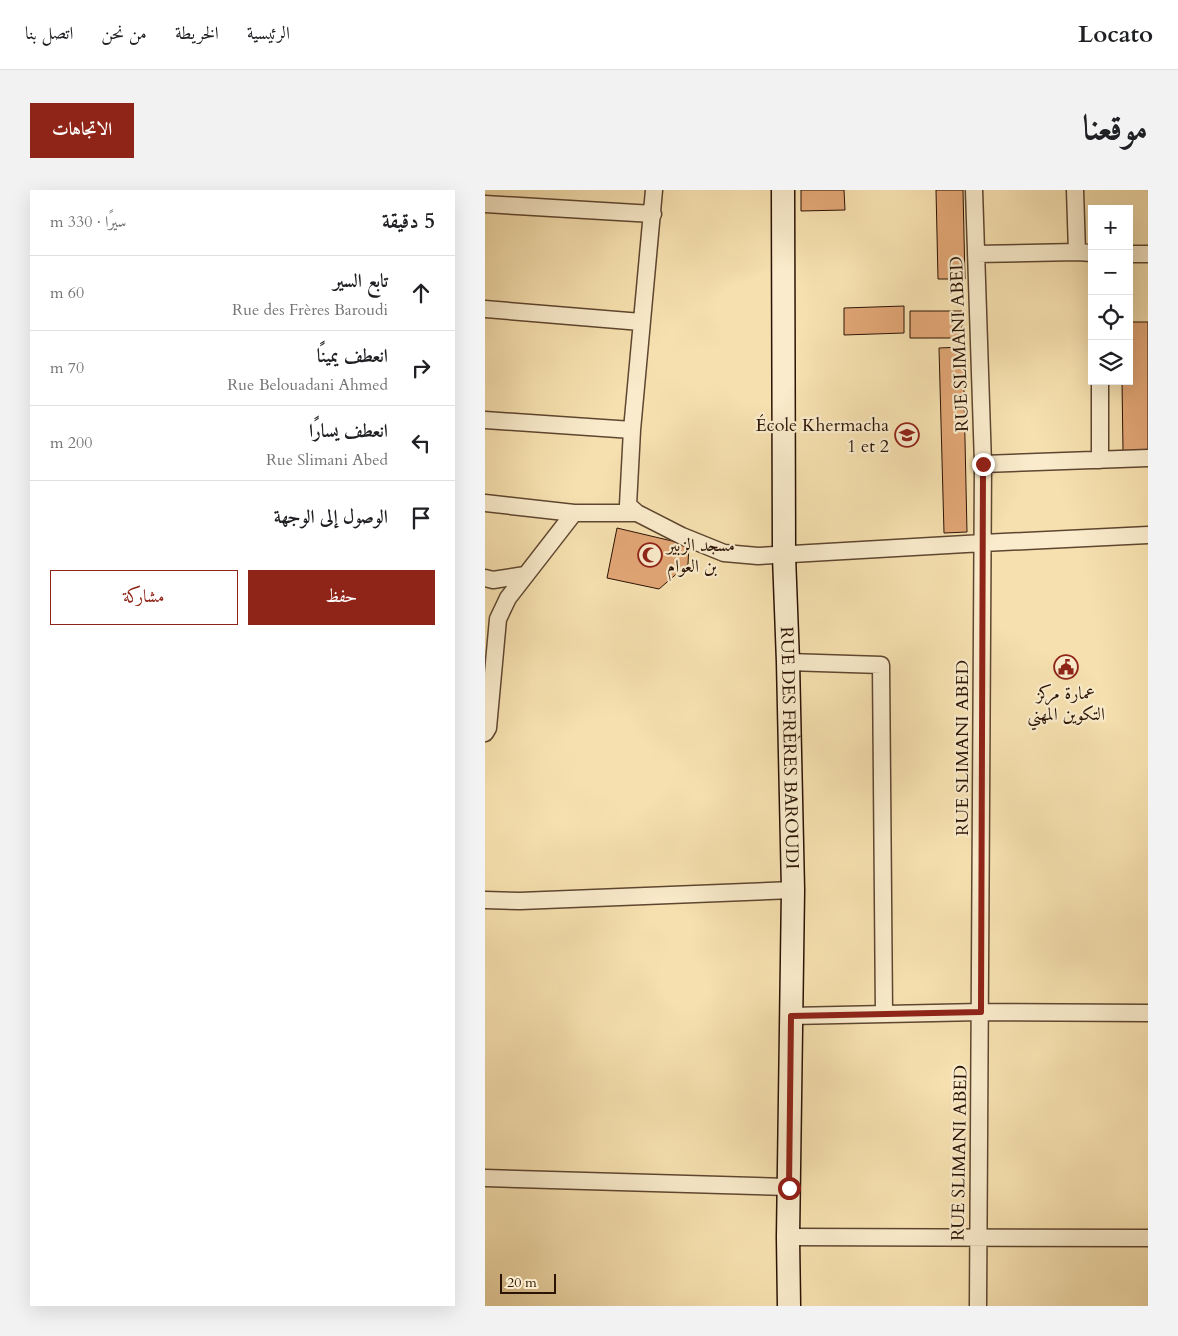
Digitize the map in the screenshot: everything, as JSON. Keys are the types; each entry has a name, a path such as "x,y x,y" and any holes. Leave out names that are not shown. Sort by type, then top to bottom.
{"street":[{"path":"654,190 632,430 628,505 637,513 682,536 724,553 758,556 1148,535"},
{"name":"RUE DES FRÈRES BAROUDI","path":"783,190 784,556 793,890 788,1237 789,1306"},
{"name":"RUE SLIMANI ABED","path":"974,190 983,464 978,1306"},
{"path":"976,254 1084,253 1075,190"},
{"path":"485,204 653,214"},
{"path":"1133,254 1148,254"},
{"path":"485,310 641,322"},
{"path":"1100,385 1100,460"},
{"path":"485,420 632,430"},
{"path":"983,464 1148,458"},
{"path":"485,503 574,514 637,513"},
{"path":"485,733 488,728 498,619 501,609 525,575 574,514"},
{"path":"485,578 493,580 525,575"},
{"path":"788,662 881,665 884,1014"},
{"path":"485,900 520,901 793,890"},
{"path":"791,1016 981,1012 1148,1013"},
{"path":"485,1178 789,1188"},
{"path":"788,1237 1148,1238"}],"building":[{"path":"801,190 844,190 845,210 801,211"},
{"path":"936,190 963,190 965,279 938,279"},
{"path":"904,306 904,333 844,335 844,308"},
{"path":"910,311 962,311 962,338 910,338"},
{"path":"1133,322 1148,322 1148,450 1123,451 1122,385 1133,385"},
{"path":"963,347 967,532 944,533 939,348"},
{"name":"مسجد الزبير بن العوام","path":"617,528 689,545 688,564 659,589 607,578"}],"place":[{"name":"École Khermacha 1 et 2","path":"907,435"},
{"name":"مسجد الزبير بن العوام","path":"650,555"},
{"name":"عمارة مركز التكوين المهني","path":"1066,667"}],"route":[{"path":"789,1188 791,1016 981,1012 983,464"}]}
